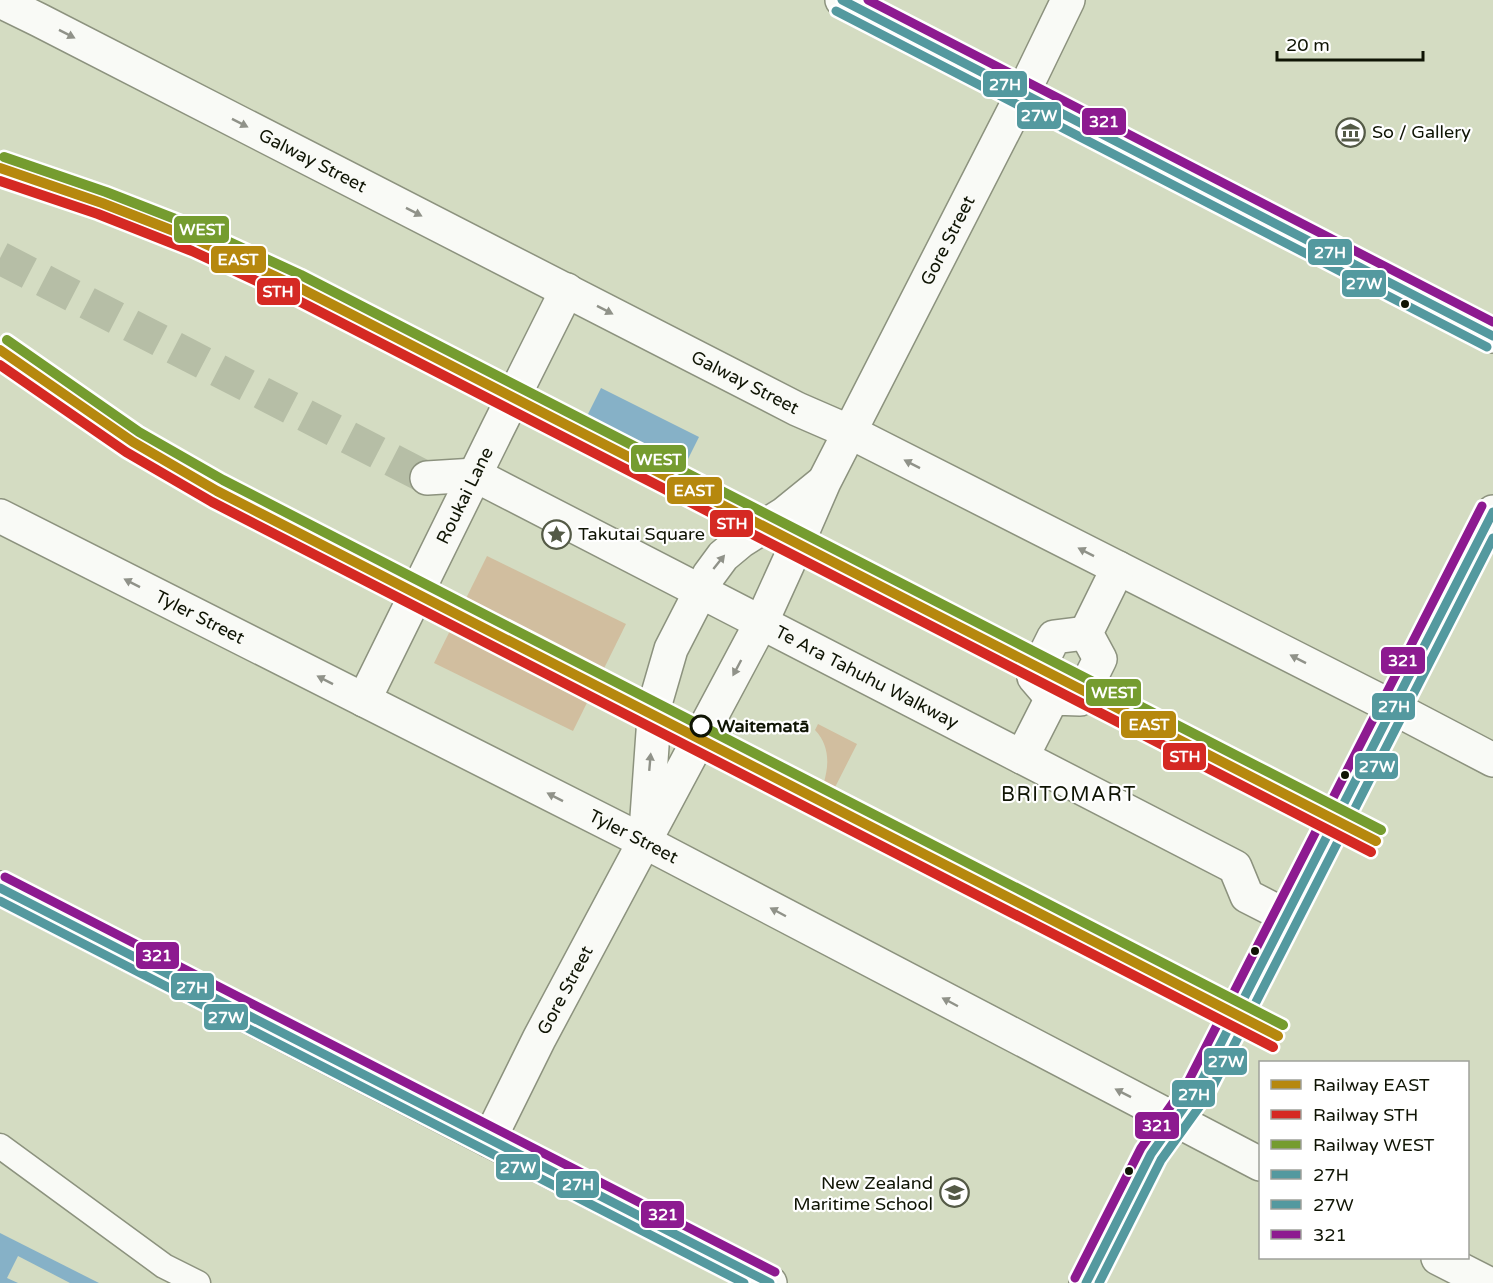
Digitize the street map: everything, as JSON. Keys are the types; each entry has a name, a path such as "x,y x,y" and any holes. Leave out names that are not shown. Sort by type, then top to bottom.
{"street":[{"path":"843,0 1493,336"},
{"name":"Gore Street","path":"489,1140 539,1040 761,623 824,482 1023,93 1068,0"},
{"name":"Galway Street","path":"0,1 797,409 850,432 1493,760"},
{"name":"Roukai Lane","path":"364,700 567,290"},
{"name":"Te Ara Tahuhu Walkway","path":"427,477 475,475 1235,867 1247,896 1286,916"},
{"name":"Gore Street","path":"645,842 655,704 671,649 709,575 723,556 741,541 784,514 824,482"},
{"path":"1086,1283 1151,1154 1199,1086 1493,512"},
{"name":"Tyler Street","path":"0,516 645,842 1259,1163"},
{"path":"1022,757 1052,698 1080,699 1100,658 1086,633 1118,568"},
{"path":"0,888 770,1283"},
{"path":"1442,1259 1487,1283"}],"lane":[{"path":"0,1146 164,1266 198,1283"}],"shaded area":[{"path":"487,556 626,624 573,731 434,663"},
{"path":"818,724 857,744 825,807 816,803 826,775 827,765 825,747 815,730"}],"water":[{"path":"601,388 699,437 669,497 571,448"},
{"path":"0,1233 99,1283 0,1283"}],"pier":[{"path":"18,1256 70,1283 18,1283 7,1278"}],"tunnel":[{"path":"0,258 427,478"}],"rail line":[{"name":"WEST","path":"4,157 106,192 201,229 301,275 1381,830"},
{"name":"EAST","path":"0,168 102,203 197,240 296,286 1376,841"},
{"name":"STH","path":"0,181 98,214 192,251 291,297 1371,852"},
{"name":"WEST","path":"7,340 139,432 223,480 1283,1025"},
{"name":"EAST","path":"0,350 133,442 217,491 1278,1036"},
{"name":"STH","path":"0,365 126,452 212,502 1273,1047"}],"transit line":[{"name":"27H","path":"842,0 1493,336"},
{"name":"321","path":"868,0 1493,322"},
{"name":"27W","path":"836,11 1487,347"},
{"name":"321","path":"1075,1278 1141,1148 1189,1080 1482,506"},
{"name":"27H","path":"1086,1283 1151,1154 1199,1086 1493,512"},
{"name":"27W","path":"1099,1283 1161,1160 1210,1092 1493,538"},
{"name":"321","path":"5,877 775,1272"},
{"name":"27H","path":"0,888 770,1283"},
{"name":"27W","path":"0,901 744,1283"}],"place":[{"name":"So / Gallery","path":"1351,132"},
{"name":"Takutai Square","path":"557,534"},
{"name":"Waitematā","path":"701,726"},
{"name":"New Zealand Maritime School","path":"954,1193"}],"district":[{"name":"BRITOMART","path":"1069,795"}]}
